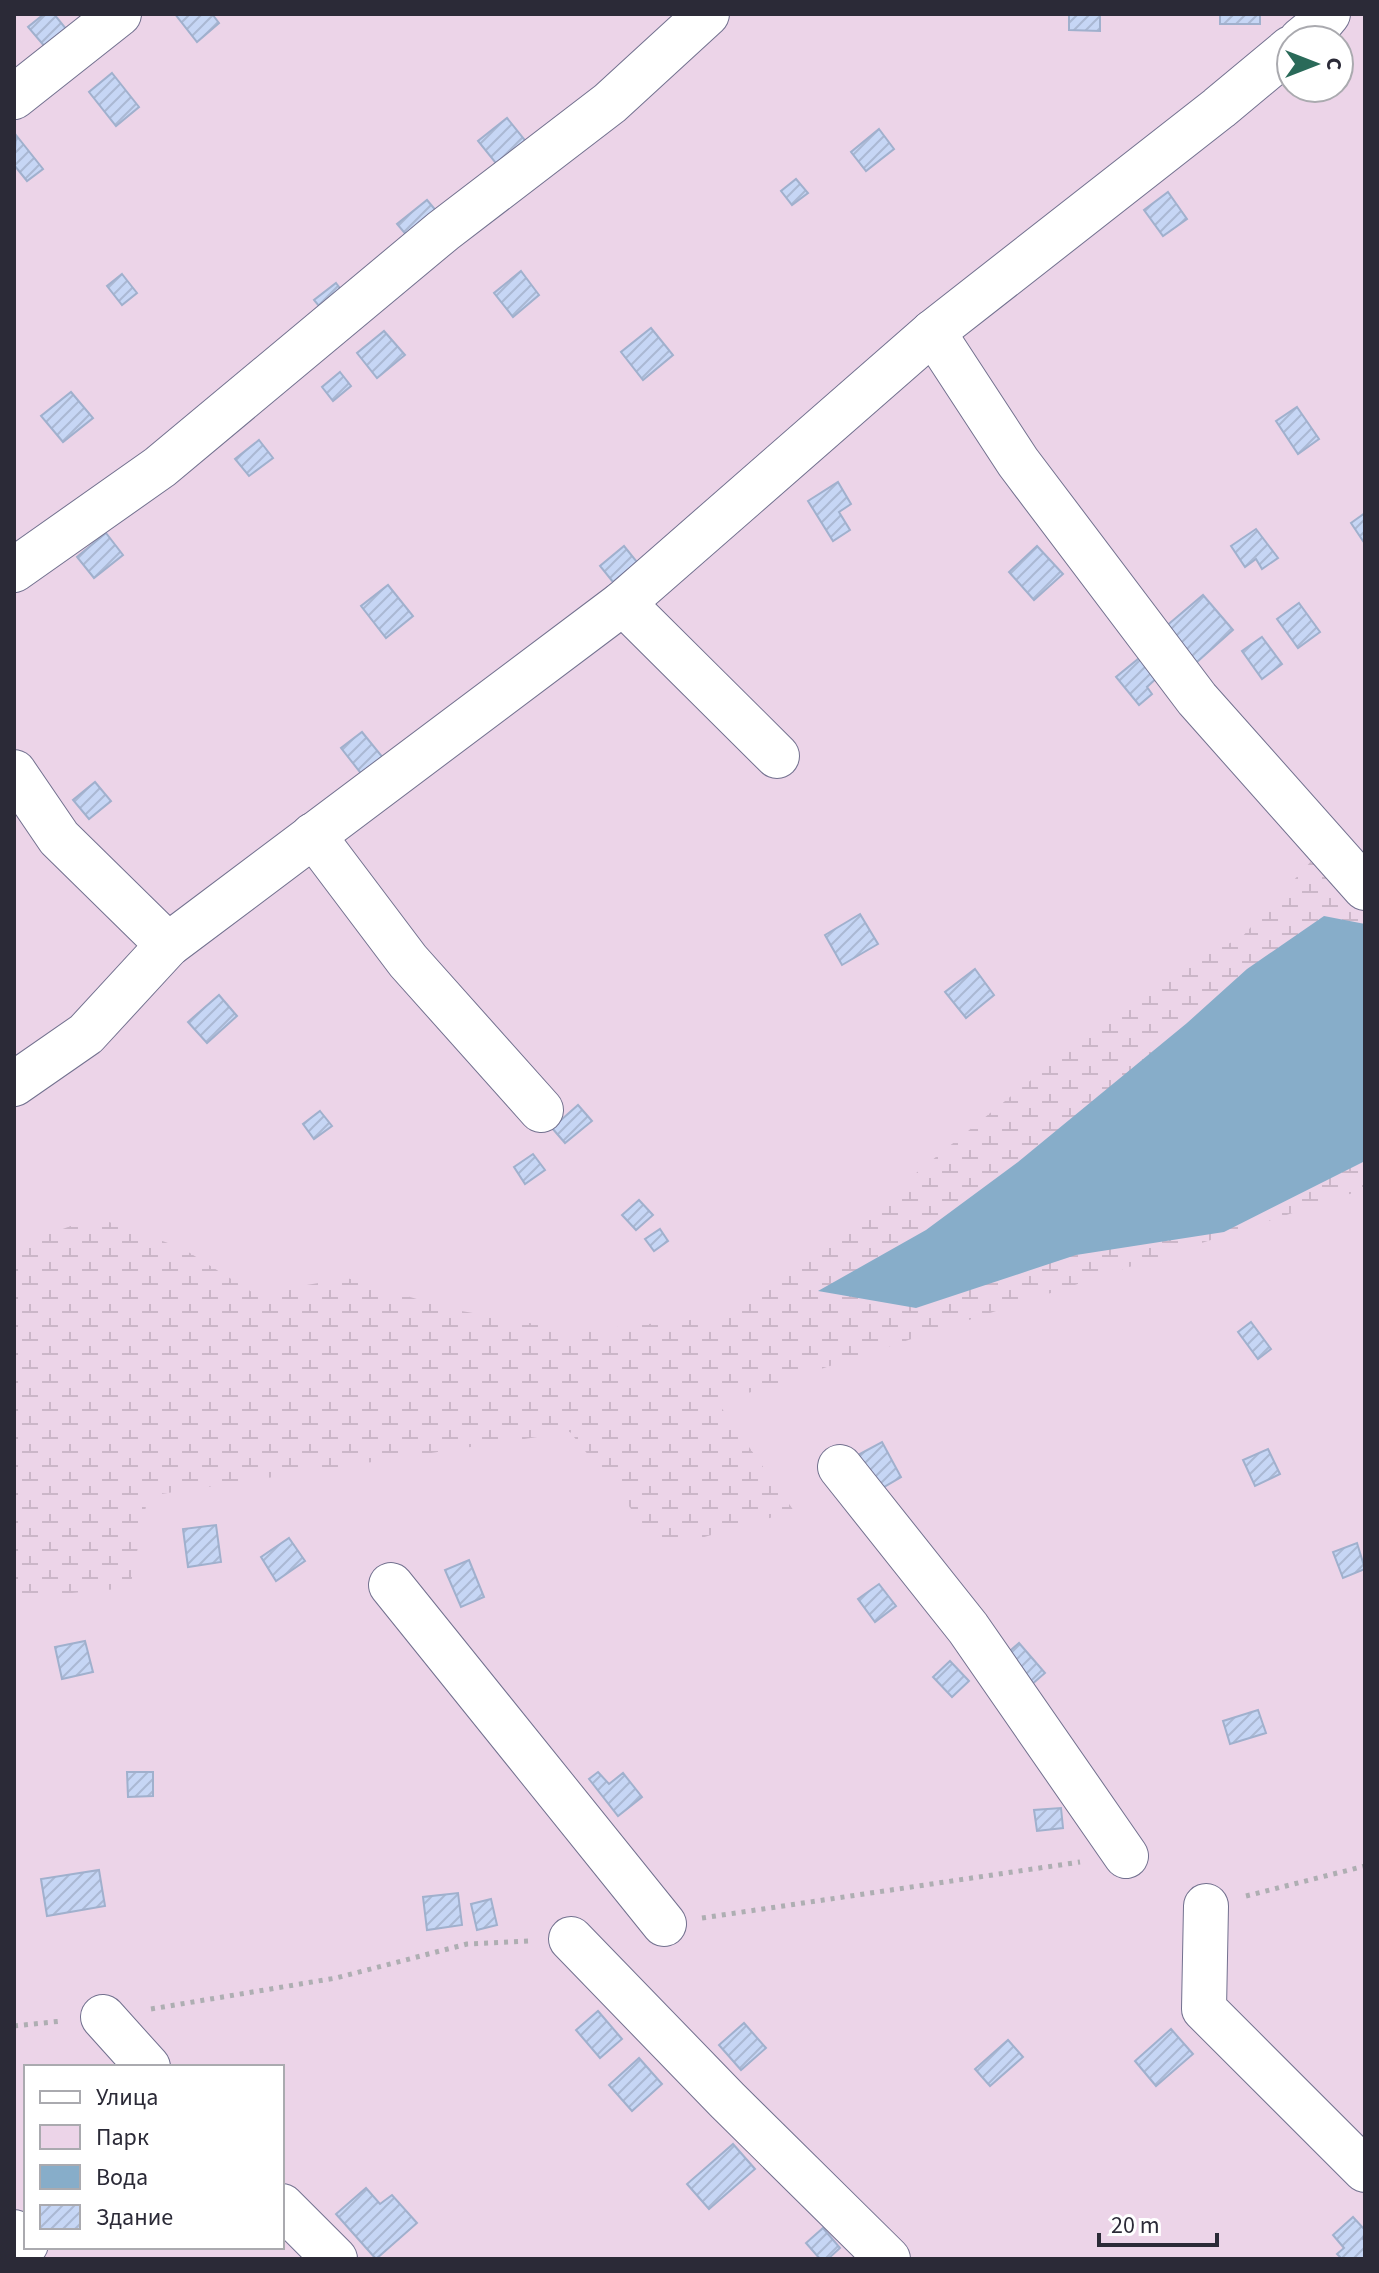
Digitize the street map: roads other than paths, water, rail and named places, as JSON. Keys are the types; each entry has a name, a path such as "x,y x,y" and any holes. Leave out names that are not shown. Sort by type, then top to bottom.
{"lane":[{"path":"14,97 119,14"},
{"path":"14,570 160,467 443,231 610,103 707,14"},
{"path":"14,1084 86,1034 168,945 623,603 933,332 1275,61"},
{"path":"933,332 1018,462 1197,699 1365,888"},
{"path":"623,603 777,756"},
{"path":"14,772 59,838 168,945"},
{"path":"313,835 408,961 541,1110"},
{"path":"840,1467 968,1628 1126,1856"},
{"path":"391,1585 664,1924"},
{"path":"1206,1906 1204,2009 1365,2170"},
{"path":"571,1939 727,2100 888,2259"},
{"path":"103,2017 146,2065"},
{"path":"284,2208 335,2259"}],"water":[{"path":"1324,916 1365,924 1365,1161 1224,1232 1076,1255 916,1308 818,1291 926,1230 1018,1162 1187,1023 1247,969"}]}
